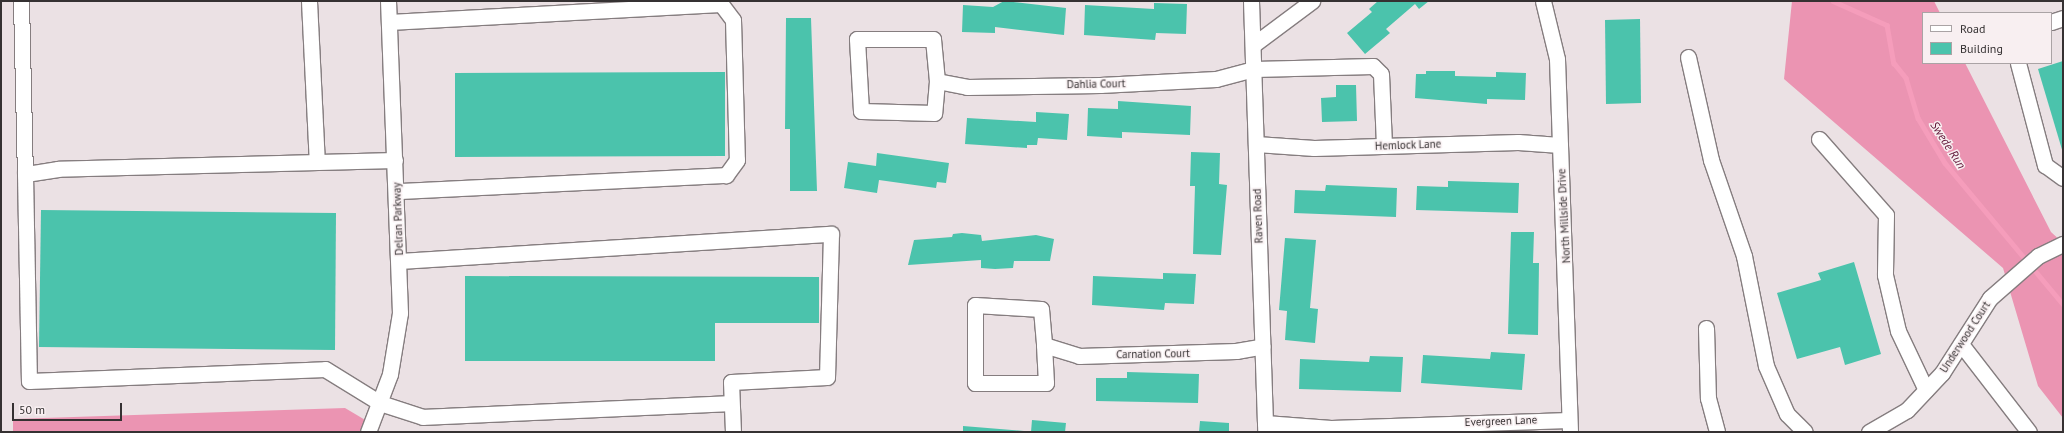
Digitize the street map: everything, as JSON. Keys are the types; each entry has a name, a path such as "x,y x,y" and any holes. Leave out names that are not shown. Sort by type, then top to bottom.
{"street":[{"path":"21,1 29,381 325,369 380,403 422,417 731,403"},
{"path":"309,1 316,162"},
{"name":"Delran Parkway","path":"368,432 380,403 399,328 396,160 388,1"},
{"name":"Raven Road","path":"1251,1 1265,427"},
{"path":"1253,45 1312,1"},
{"name":"North Millside Drive","path":"1543,1 1557,59 1566,258 1570,426"},
{"path":"389,22 721,4 730,11 733,20 737,160 726,175 397,191"},
{"path":"2052,22 2063,18"},
{"path":"857,38 933,39 937,81 934,113 861,111 857,38"},
{"path":"1688,57 1711,160 1744,256 1766,366 1787,414 1805,432"},
{"path":"2018,64 2045,165 2063,178"},
{"name":"Dahlia Court","path":"937,81 972,87 1171,82 1229,77 1254,69 1373,66 1382,74 1384,146"},
{"path":"1819,139 1886,215 1885,275 1898,331 1926,390"},
{"name":"Hemlock Lane","path":"1256,144 1314,148 1518,142 1560,145"},
{"path":"25,174 58,169 396,160"},
{"path":"399,261 831,234 827,377 731,382 733,432"},
{"name":"Underwood Court","path":"1869,432 1907,410 1942,373 1990,298 2038,256 2063,244"},
{"path":"975,305 1041,309 1044,345 1046,383 975,383 975,305"},
{"path":"1706,328 1708,398 1717,432"},
{"path":"1961,344 2029,432"},
{"name":"Carnation Court","path":"1044,345 1079,356 1236,351 1262,346"},
{"name":"Evergreen Lane","path":"1265,427 1331,428 1570,426"}],"shaded area":[{"path":"1792,1 1934,1 1940,12 1922,12 1922,64 1966,64 2051,232 2063,243 2063,418 2038,386 2003,268 1784,79"},
{"path":"345,408 377,427 375,432 13,432 13,419"}],"building":[{"path":"1004,1 1066,8 1064,35 995,27 995,33 962,32 963,5 993,7"},
{"path":"1378,1 1429,1 1419,9 1415,4 1386,29 1390,33 1365,54 1347,33 1372,12 1369,9"},
{"path":"1154,3 1187,4 1186,34 1156,33 1155,40 1084,35 1085,5 1154,9"},
{"path":"786,18 811,18 817,191 790,191 790,129 785,129"},
{"path":"1640,19 1641,103 1606,104 1605,20"},
{"path":"2063,61 2063,153 2038,69"},
{"path":"1426,71 1455,71 1455,76 1496,77 1496,72 1526,73 1525,100 1487,99 1487,104 1415,98 1416,74 1426,74"},
{"path":"725,72 725,156 455,157 455,73"},
{"path":"1336,85 1356,85 1357,121 1322,122 1321,98 1336,97"},
{"path":"1118,101 1191,106 1190,135 1122,132 1122,138 1087,136 1088,108 1118,109"},
{"path":"1036,112 1069,114 1067,140 1038,138 1037,145 1027,145 1027,148 965,144 967,118 1036,122"},
{"path":"1191,152 1220,153 1219,184 1227,185 1221,255 1193,254 1195,186 1190,186"},
{"path":"877,153 949,163 946,183 937,182 936,188 879,180 877,193 844,188 848,162 876,166"},
{"path":"1448,181 1519,183 1518,213 1416,210 1417,186 1448,187"},
{"path":"1326,185 1397,188 1396,217 1294,213 1295,190 1325,191"},
{"path":"41,210 336,213 335,350 39,347"},
{"path":"1511,232 1534,232 1533,263 1539,263 1538,335 1508,334"},
{"path":"962,233 981,235 982,241 1036,235 1054,239 1050,261 1014,261 1013,268 995,269 981,268 981,260 908,265 914,240 952,237 953,234"},
{"path":"1285,238 1316,240 1310,308 1318,309 1315,343 1285,340 1287,311 1279,310"},
{"path":"1854,262 1881,354 1845,365 1840,347 1797,359 1777,293 1821,280 1818,273"},
{"path":"1163,273 1196,274 1194,304 1165,303 1164,310 1092,305 1093,276 1163,279"},
{"path":"465,276 819,277 819,323 715,323 715,361 465,361"},
{"path":"1491,352 1525,354 1522,390 1421,383 1423,355 1490,359"},
{"path":"1370,356 1403,357 1401,392 1299,389 1300,359 1369,362"},
{"path":"1127,372 1199,374 1198,403 1096,401 1096,378 1127,378"},
{"path":"1032,420 1066,423 1065,432 1031,432"},
{"path":"1200,421 1229,423 1229,432 1199,432"},
{"path":"963,426 1024,431 1024,432 963,432"}],"waterway":[{"name":"Swede Run","path":"1833,1 1887,25 1894,63 1906,78 1918,118 1945,163 2063,304"}]}
